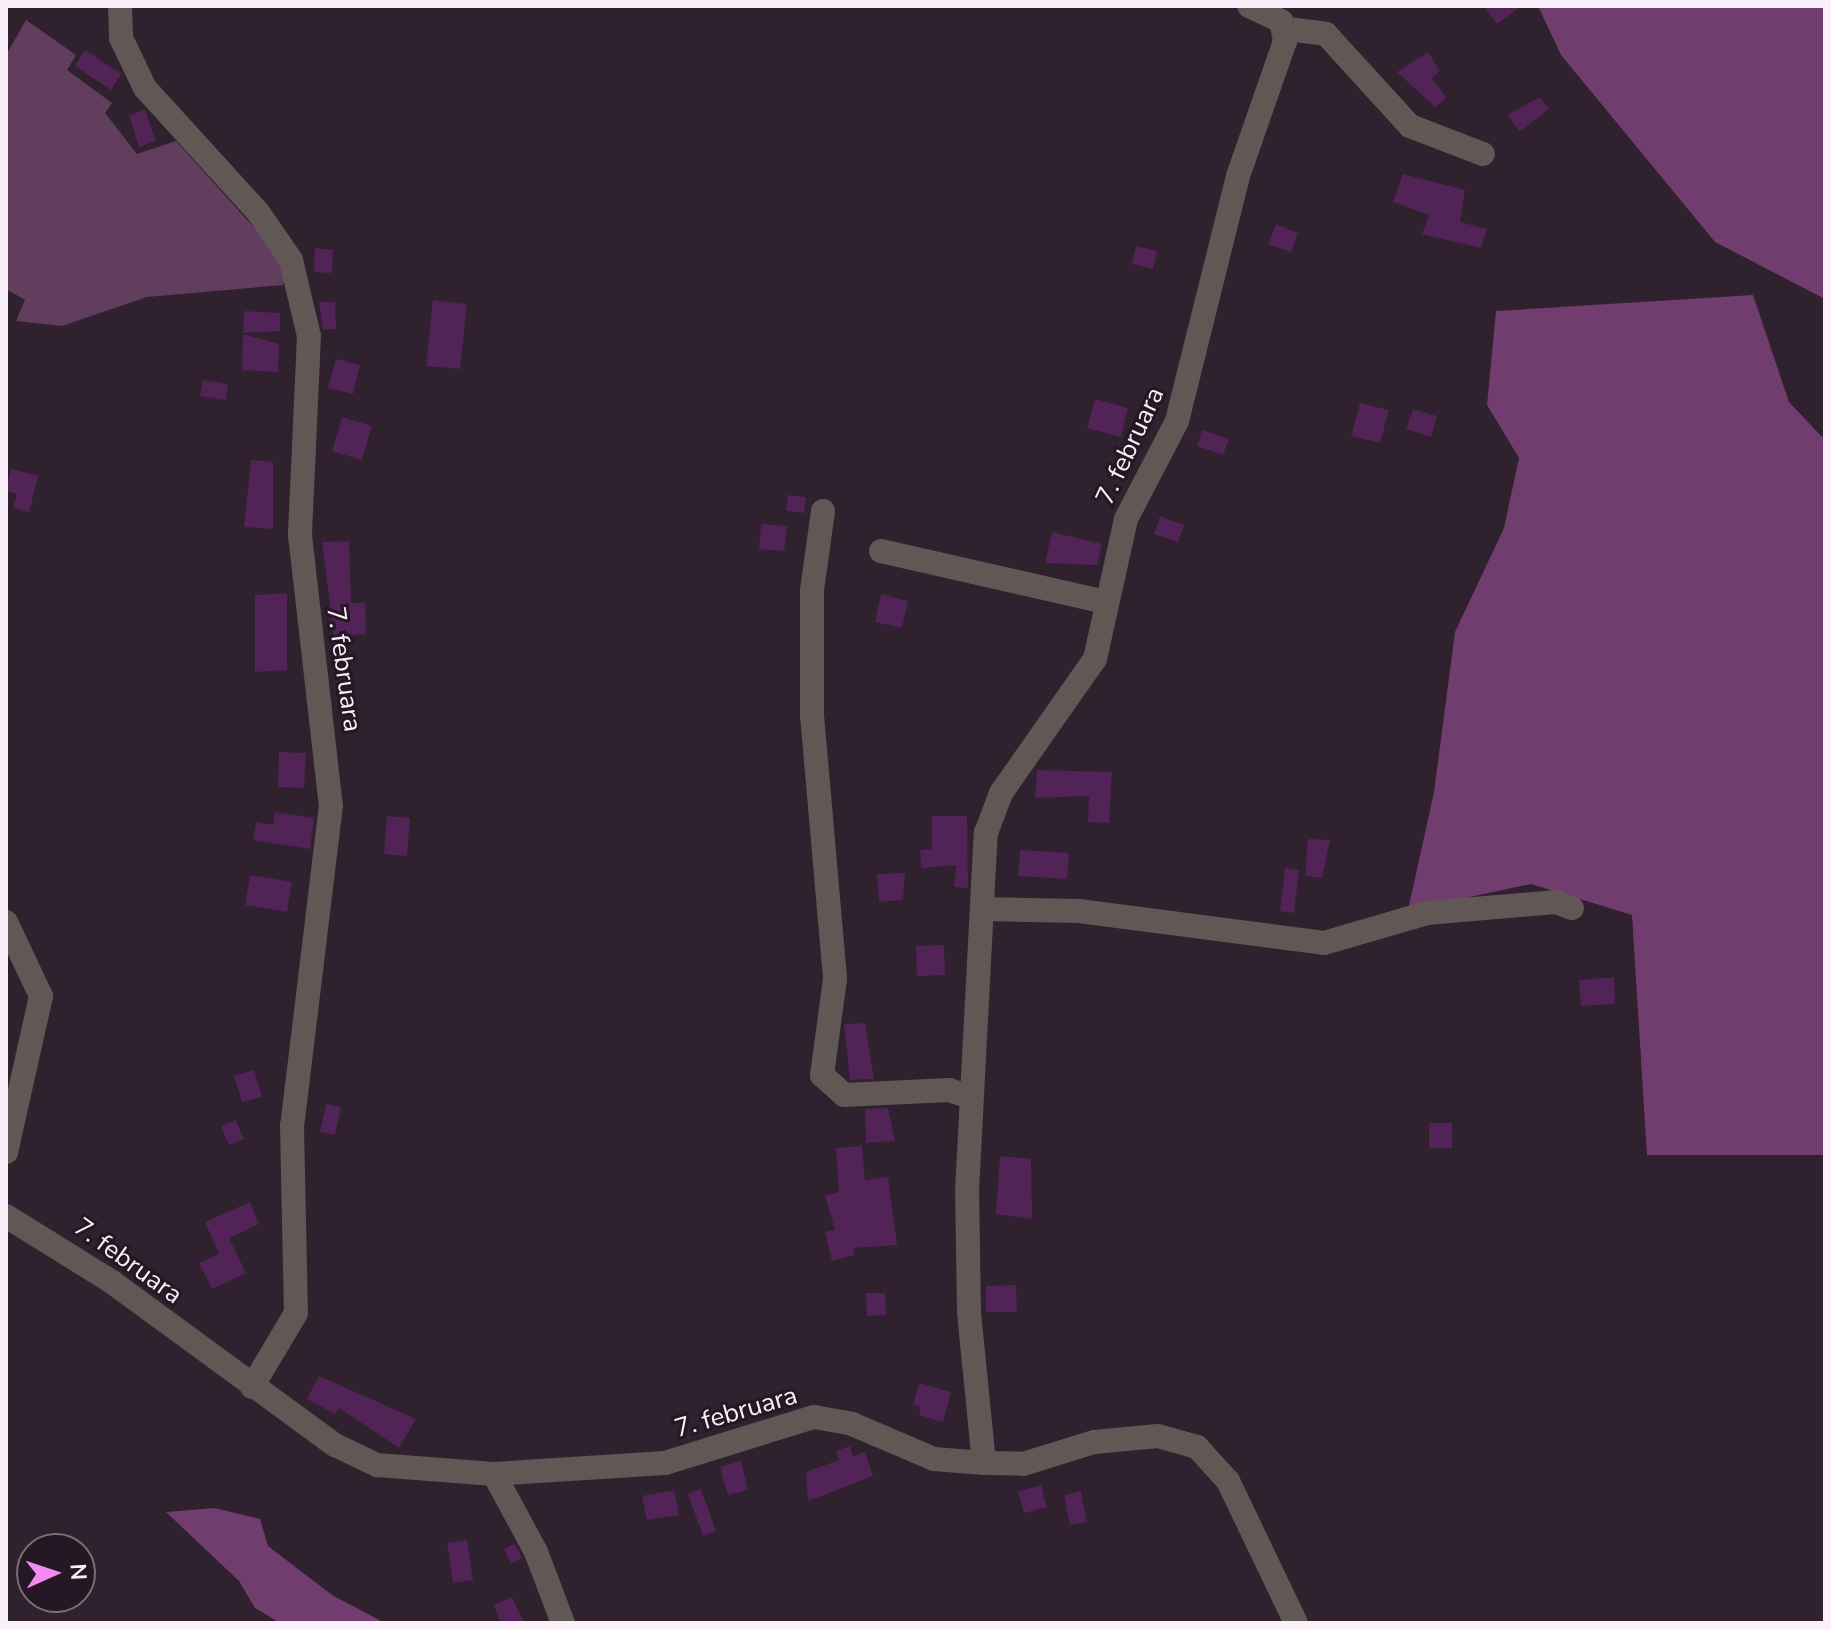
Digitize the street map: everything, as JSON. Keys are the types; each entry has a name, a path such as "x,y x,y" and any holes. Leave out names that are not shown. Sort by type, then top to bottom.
{"street":[{"name":"7. februara","path":"120,6 121,38 145,88 258,212 291,260 309,336 300,535 331,805 292,1125 296,1313 252,1387"},
{"path":"1249,6 1287,29 1326,34 1410,126 1483,154"},
{"name":"7. februara","path":"6,1216 112,1282 252,1387 377,1465 494,1474 665,1463 814,1417 863,1427 934,1459 984,1463 969,1312 971,1097 982,909 993,811 1086,679 1126,519 1177,421 1238,176 1287,29"},
{"path":"823,511 812,590 812,715 835,979 822,1075 844,1095 949,1090 971,1097"},
{"path":"881,551 1105,602"},
{"path":"982,909 1079,911 1324,943 1443,910 1556,902 1572,908"},
{"path":"6,922 41,996 6,1152"},
{"path":"984,1463 1023,1464 1094,1442 1158,1436 1197,1447 1228,1481 1296,1623"},
{"path":"494,1474 536,1552 563,1623"}],"shaded area":[{"path":"1538,6 1825,6 1825,299 1715,242 1561,55"},
{"path":"26,20 76,55 67,70 112,103 105,113 137,154 176,141 258,232 286,273 283,285 147,297 62,326 16,321 25,300 6,289 6,55"},
{"path":"1753,295 1789,402 1825,440 1825,1155 1647,1155 1632,915 1531,884 1408,910 1434,792 1455,632 1504,528 1519,458 1487,405 1496,311"},
{"path":"214,1508 260,1519 268,1546 332,1595 385,1623 280,1623 255,1608 239,1581 166,1512"}],"building":[{"path":"1484,6 1522,6 1497,24"},
{"path":"85,50 121,74 111,90 75,66"},
{"path":"1428,52 1440,71 1432,78 1447,98 1435,107 1397,72"},
{"path":"1540,97 1549,109 1520,132 1507,115"},
{"path":"145,110 156,141 139,147 129,115"},
{"path":"1403,174 1465,190 1460,222 1487,229 1481,248 1422,234 1429,215 1393,202"},
{"path":"1276,224 1298,233 1291,252 1268,244"},
{"path":"1136,246 1157,251 1153,269 1132,264"},
{"path":"315,248 333,250 332,273 314,272"},
{"path":"433,300 467,304 460,369 426,366"},
{"path":"319,302 335,302 336,329 323,330"},
{"path":"244,311 280,313 280,331 243,333"},
{"path":"243,334 279,344 278,372 242,370"},
{"path":"336,359 360,365 353,394 328,388"},
{"path":"203,380 228,384 226,400 200,396"},
{"path":"1095,399 1128,408 1121,437 1087,428"},
{"path":"1360,403 1389,410 1380,443 1351,436"},
{"path":"1413,409 1437,416 1431,437 1406,429"},
{"path":"342,417 372,426 362,460 332,451"},
{"path":"1202,430 1229,439 1223,455 1197,446"},
{"path":"251,460 273,462 273,529 244,527"},
{"path":"11,469 38,476 29,512 13,508 17,494 6,491"},
{"path":"788,495 806,497 804,513 786,511"},
{"path":"1160,516 1184,525 1178,542 1154,534"},
{"path":"761,524 787,526 784,551 759,549"},
{"path":"1052,532 1102,544 1097,565 1045,563"},
{"path":"349,541 351,603 365,603 366,634 334,636 322,542"},
{"path":"287,593 287,670 255,672 255,595"},
{"path":"881,594 908,601 902,628 875,622"},
{"path":"279,752 306,753 304,788 278,787"},
{"path":"1037,770 1112,772 1109,823 1088,822 1089,796 1035,798"},
{"path":"275,812 314,818 310,849 253,840 256,822 273,825"},
{"path":"387,816 410,818 407,856 384,854"},
{"path":"932,816 967,816 968,888 954,887 956,865 921,868 920,850 932,849"},
{"path":"1308,839 1330,840 1322,878 1305,876"},
{"path":"1020,850 1069,853 1067,879 1018,876"},
{"path":"1285,868 1299,870 1294,913 1280,911"},
{"path":"905,873 903,900 879,902 877,874"},
{"path":"250,875 292,882 287,912 245,905"},
{"path":"944,945 945,975 917,976 916,946"},
{"path":"1614,977 1615,1004 1581,1006 1579,980"},
{"path":"865,1023 874,1079 850,1080 844,1024"},
{"path":"254,1070 262,1097 242,1102 234,1076"},
{"path":"326,1104 341,1107 335,1135 320,1132"},
{"path":"888,1108 895,1141 866,1143 865,1109"},
{"path":"236,1120 244,1139 229,1145 221,1126"},
{"path":"1429,1123 1452,1123 1452,1148 1429,1148"},
{"path":"862,1146 865,1180 888,1177 897,1245 853,1248 855,1255 832,1261 825,1232 835,1230 825,1196 839,1192 836,1148"},
{"path":"1000,1156 1031,1159 1032,1219 996,1214"},
{"path":"250,1202 259,1224 229,1238 246,1273 212,1289 199,1263 219,1254 205,1222"},
{"path":"1016,1285 1017,1312 986,1312 986,1286"},
{"path":"866,1293 885,1293 886,1315 867,1316"},
{"path":"319,1376 416,1419 399,1448 339,1408 335,1414 307,1399"},
{"path":"919,1383 951,1392 943,1422 919,1415 921,1407 913,1405"},
{"path":"850,1446 853,1456 865,1452 873,1476 808,1501 806,1472 839,1460 836,1451"},
{"path":"741,1461 748,1490 728,1495 720,1467"},
{"path":"1041,1485 1047,1507 1024,1513 1018,1492"},
{"path":"701,1489 716,1531 703,1536 688,1494"},
{"path":"674,1490 679,1515 647,1520 642,1496"},
{"path":"1081,1491 1087,1522 1070,1525 1064,1495"},
{"path":"467,1540 473,1580 453,1583 447,1543"},
{"path":"515,1544 522,1558 511,1564 504,1549"},
{"path":"512,1597 524,1623 501,1623 494,1605"}]}
